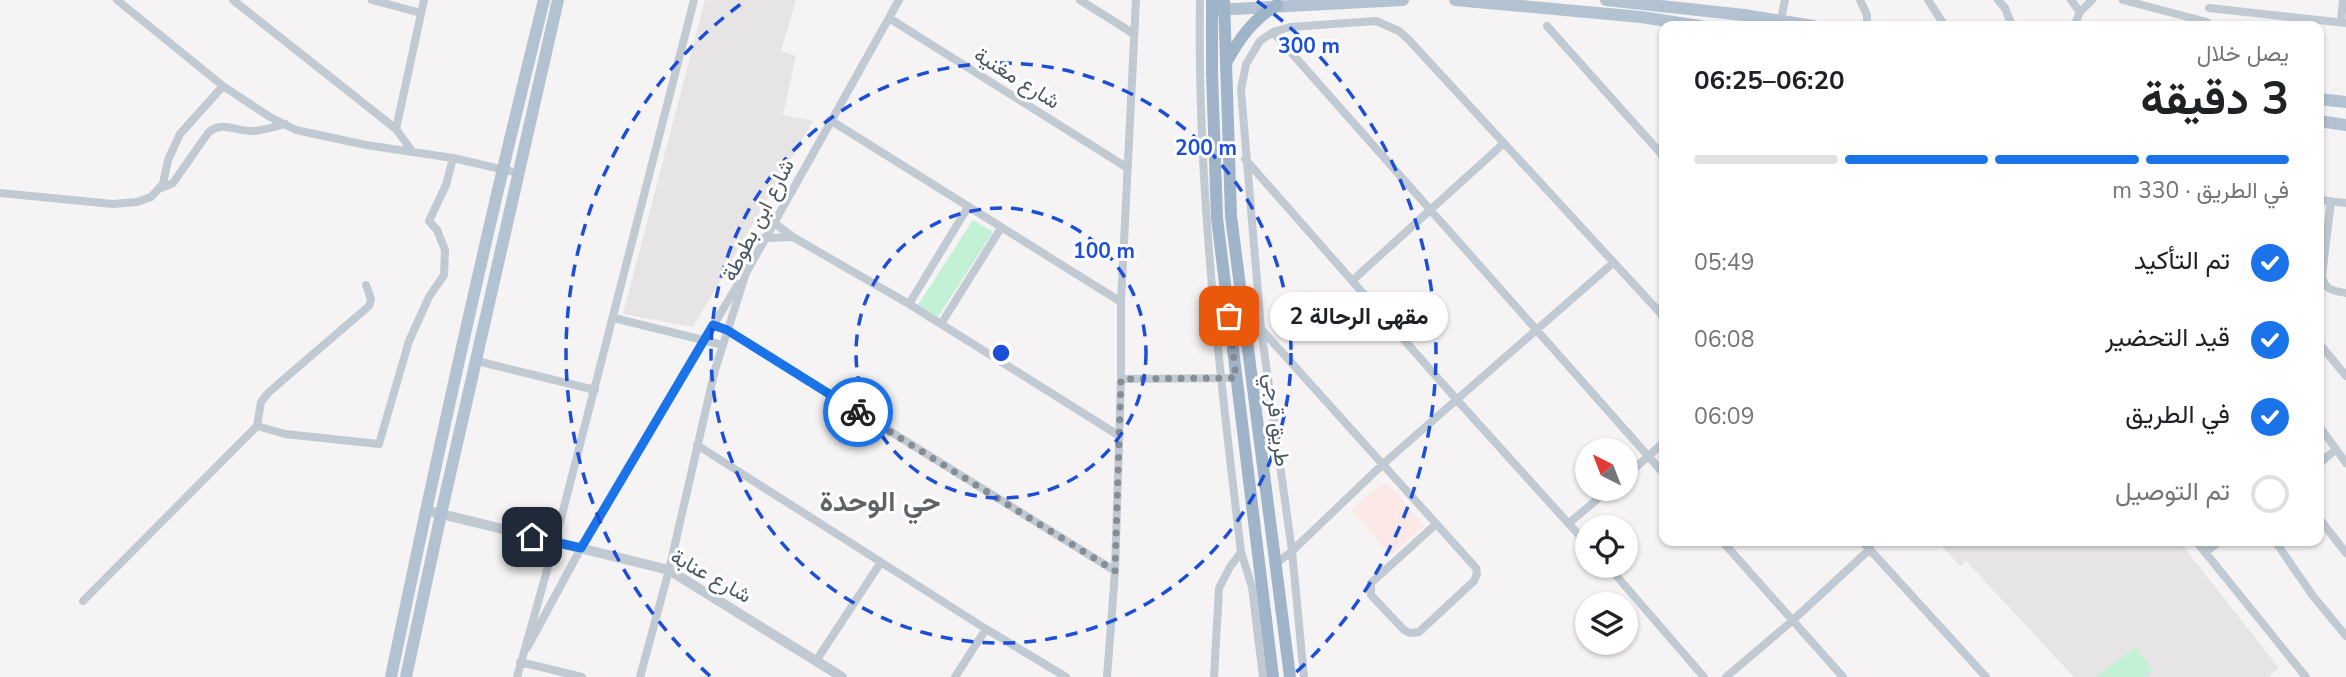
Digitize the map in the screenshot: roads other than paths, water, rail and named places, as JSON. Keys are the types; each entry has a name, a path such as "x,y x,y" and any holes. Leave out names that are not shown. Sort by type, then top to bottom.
{"highway":[{"name":"طريق قرجي","path":"1218,5 1226,63 1231,216 1290,677"},
{"name":"طريق قرجي","path":"1218,5 1212,73 1217,218 1273,677"},
{"path":"1226,63 1247,30 1277,5"},
{"path":"1217,218 1231,216"}],"main road":[{"path":"391,677 425,510 502,169 544,0"},
{"path":"406,677 558,0"},
{"path":"1218,5 1403,0"},
{"path":"1455,0 1662,21"},
{"path":"1606,0 1680,4 1769,21"},
{"path":"2324,100 2346,102"},
{"path":"2324,122 2346,125"}],"street":[{"path":"117,0 223,86 263,113 301,132 453,158 518,173"},
{"path":"233,0 397,129 412,151"},
{"path":"372,0 421,13"},
{"path":"397,129 424,0"},
{"path":"517,677 614,318 694,0"},
{"name":"شارع ابن بطوطة","path":"640,677 669,570 723,345 746,273 899,0"},
{"path":"1080,0 1135,34"},
{"path":"1107,677 1115,571 1121,302 1136,0"},
{"path":"1200,0 1204,173 1221,379 1241,552 1252,587 1263,677"},
{"path":"1373,0 1376,21"},
{"path":"1780,21 1785,0"},
{"path":"1860,0 1867,21"},
{"path":"1928,0 1942,21"},
{"path":"1998,0 2010,21"},
{"path":"2071,0 2080,12"},
{"path":"2076,21 2080,12 2092,0"},
{"path":"2123,0 2155,5 2199,21"},
{"path":"2209,4 2344,23 2343,0"},
{"name":"شارع مغنية","path":"889,18 1126,167"},
{"path":"1304,677 1292,551 1261,329 1245,159 1241,90 1246,64 1260,41 1273,32 1290,27 1376,21 1399,31 1659,312"},
{"path":"1547,26 1659,151"},
{"path":"1273,32 1659,468"},
{"path":"161,188 168,160 180,134 223,86"},
{"path":"830,120 1121,302"},
{"path":"0,193 121,204 144,200 173,183 208,133 216,127 255,131 285,124"},
{"path":"1353,280 1503,144"},
{"path":"257,426 285,434 379,444 409,341 429,297 444,275 445,250 437,230 429,221 446,185 453,158"},
{"path":"1245,159 1575,530"},
{"path":"2324,200 2346,203"},
{"path":"2324,261 2332,201"},
{"path":"909,304 968,206"},
{"path":"773,222 793,237 909,304 1118,435"},
{"path":"941,324 1001,228"},
{"path":"764,238 793,237"},
{"path":"1276,564 1383,464 1613,263"},
{"path":"510,677 581,548 746,273"},
{"path":"2324,284 2329,290 2346,293"},
{"path":"83,601 257,426 261,402 269,392 369,306 371,299 366,285"},
{"path":"614,318 723,345"},
{"path":"1245,322 1261,329 1475,568 1477,574 1474,581 1419,632 1410,633 1371,595 1371,583 1435,525"},
{"path":"713,325 727,330 1115,571"},
{"path":"2324,348 2343,368 2346,376"},
{"path":"477,362 595,390"},
{"path":"1121,379 1236,378"},
{"path":"2324,433 2346,463"},
{"path":"697,445 1066,677"},
{"path":"1638,466 1659,447"},
{"path":"2324,460 2336,449"},
{"path":"1569,523 1595,501"},
{"name":"شارع عنابة","path":"425,510 669,570 842,677"},
{"path":"2324,524 2346,553"},
{"path":"1727,546 1843,677"},
{"path":"1867,546 1986,677"},
{"path":"2200,546 2306,677"},
{"path":"2205,553 2214,546"},
{"path":"2278,546 2313,596 2346,636"},
{"path":"1726,677 1870,549"},
{"path":"1214,677 1219,588 1241,552"},
{"path":"816,661 881,562"},
{"path":"1618,578 1704,677"},
{"path":"955,677 986,629"},
{"path":"520,662 582,677"}],"place":[{"name":"مقهى الرحالة 2","path":"1229,316"}],"district":[{"name":"حي الوحدة","path":"880,501"}]}
